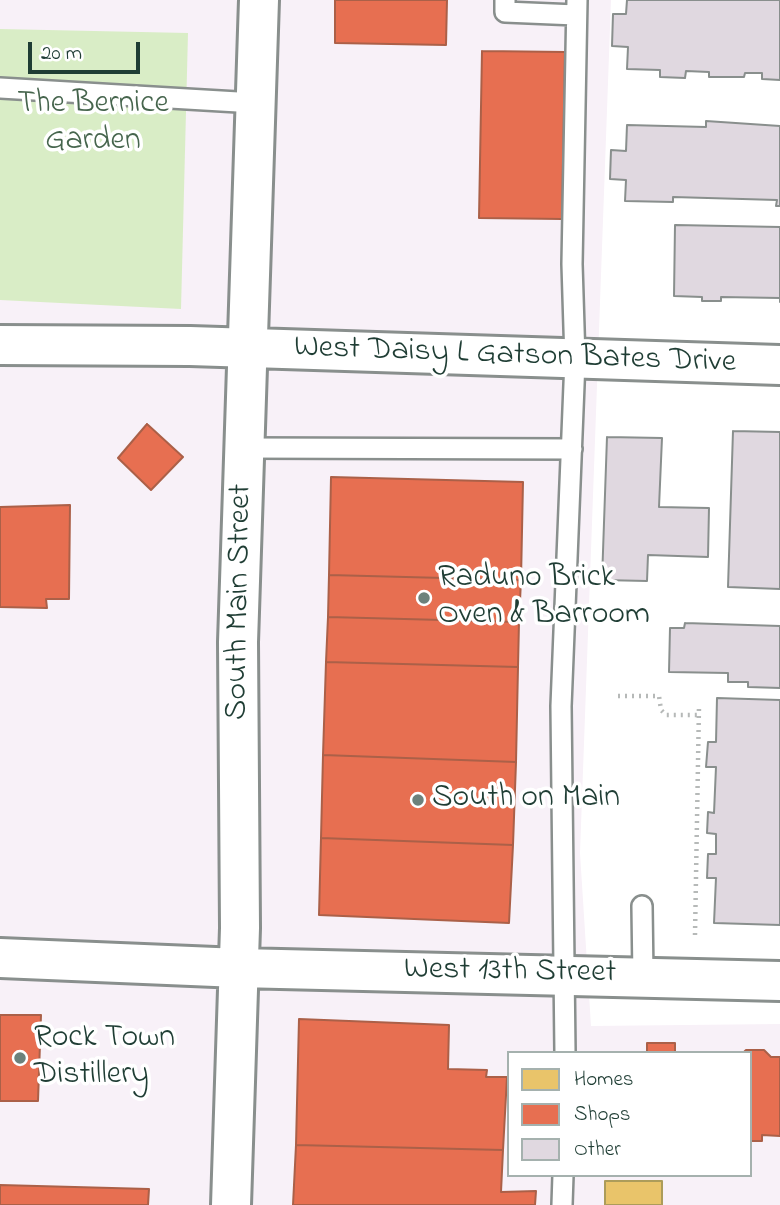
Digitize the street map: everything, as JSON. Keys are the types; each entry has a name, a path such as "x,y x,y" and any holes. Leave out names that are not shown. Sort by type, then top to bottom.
{"street":[{"name":"South Main Street","path":"231,1205 239,968 238,642 259,0"},
{"name":"West Daisy L Gatson Bates Drive","path":"0,345 780,365"},
{"name":"West 13th Street","path":"0,958 239,968 780,981"}],"lane":[{"path":"505,0 505,12 576,8 572,264 575,360 561,706 565,1051"},
{"path":"0,88 255,103"},
{"path":"245,448 572,449"},
{"path":"642,905 643,977"},
{"path":"562,1205 563,1177"}],"path":[{"path":"618,696 659,696 661,710 666,715 699,715"},
{"path":"695,935 699,706"}],"shaded area":[{"path":"0,0 611,0 580,853 591,1026 780,1024 780,1205 0,1205"}],"green space":[{"name":"The Bernice Garden","path":"0,29 188,33 181,309 0,300"}],"building: Homes":[{"path":"605,1181 662,1181 662,1205 605,1205"}],"building: Shops":[{"path":"335,0 447,0 446,45 335,43"},
{"path":"482,51 565,52 562,219 479,218"},
{"path":"147,424 183,457 151,490 118,458"},
{"path":"331,477 523,482 521,580 329,575"},
{"path":"70,505 69,599 46,599 47,608 0,607 0,507"},
{"name":"Raduno Brick Oven & Barroom","path":"329,575 521,580 519,622 328,617"},
{"path":"328,617 519,622 518,667 326,662"},
{"path":"326,662 518,667 516,762 323,755"},
{"name":"South on Main","path":"323,755 516,762 513,845 321,838"},
{"path":"321,838 513,845 509,923 319,915"},
{"name":"Rock Town Distillery","path":"0,1015 41,1015 38,1101 0,1101"},
{"path":"299,1019 449,1025 448,1069 487,1070 486,1077 507,1077 503,1150 296,1145"},
{"path":"647,1043 675,1043 675,1051 647,1051"},
{"path":"764,1050 771,1057 780,1057 780,1136 762,1135 762,1141 752,1141 752,1051 745,1051"},
{"path":"296,1145 503,1150 501,1192 536,1191 535,1205 293,1205"},
{"name":"Rock Town Distillery","path":"0,1185 149,1189 148,1205 0,1205"}],"building: Other":[{"path":"627,0 780,0 780,80 762,79 762,73 745,73 744,77 709,77 709,72 686,71 685,78 660,77 660,70 627,69 628,47 612,46 613,14 626,14"},
{"path":"706,121 780,126 780,206 776,206 777,200 673,197 673,202 625,201 626,180 610,179 611,150 626,151 627,125 706,127"},
{"path":"675,225 780,227 780,298 721,297 721,301 702,301 702,297 674,296"},
{"path":"733,431 780,432 780,589 728,587"},
{"path":"607,437 662,438 659,507 709,508 708,557 648,555 647,581 602,580"},
{"path":"685,623 780,626 780,688 748,687 748,682 728,682 728,673 669,672 670,628 684,628"},
{"path":"717,698 780,700 780,925 714,923 716,878 707,878 708,854 716,854 716,834 707,833 708,812 714,813 716,767 706,767 708,742 716,742"}],"place":[{"name":"Raduno Brick Oven & Barroom","path":"424,598"},
{"name":"South on Main","path":"418,800"},
{"name":"Rock Town Distillery","path":"20,1058"}]}
